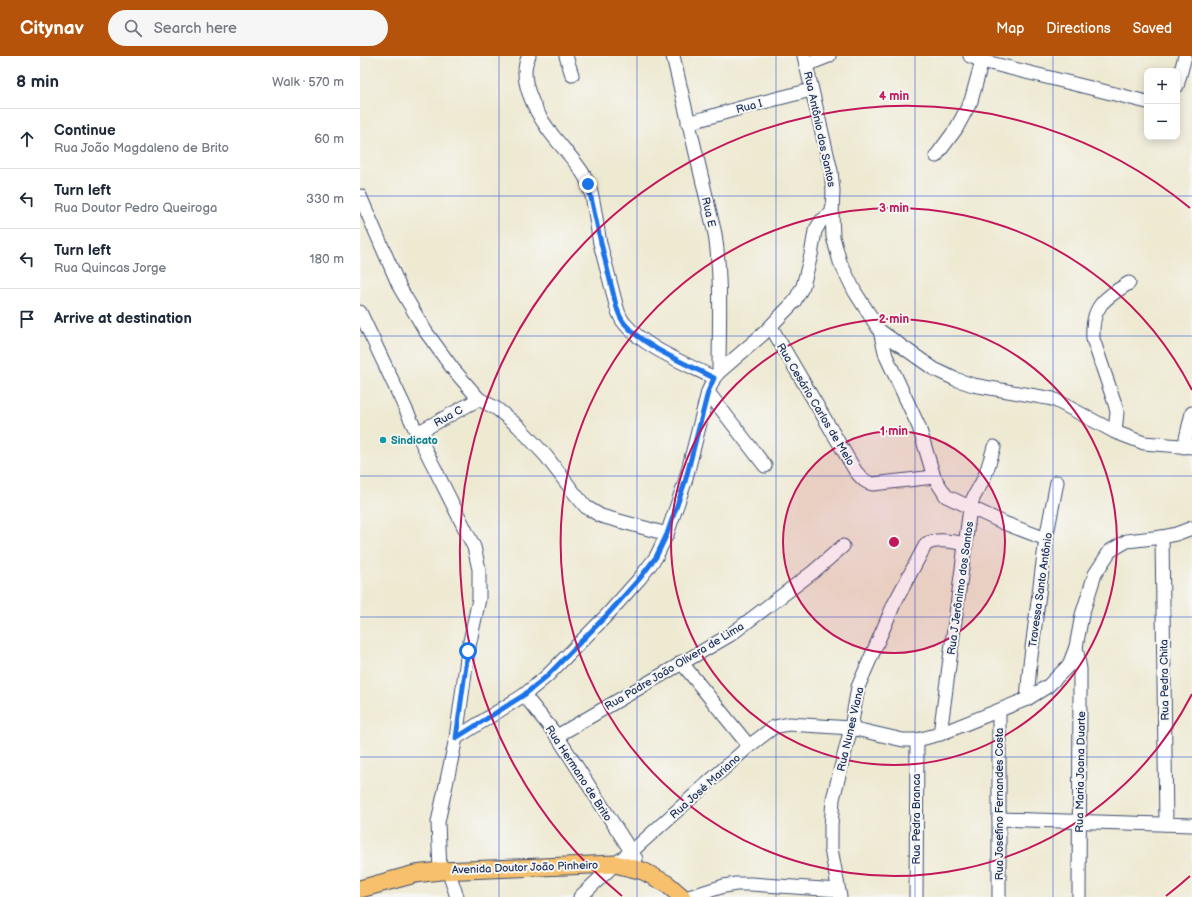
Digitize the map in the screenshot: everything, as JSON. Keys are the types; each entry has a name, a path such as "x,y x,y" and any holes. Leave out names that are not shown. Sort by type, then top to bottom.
{"main road":[{"name":"Avenida Doutor João Pinheiro","path":"360,888 415,874 444,870 615,864 643,871 667,884 682,897"}],"street":[{"path":"529,56 525,63 526,81 530,98 547,128 580,169 588,184 616,305 624,323 639,339 717,375"},
{"path":"566,56 572,75"},
{"name":"Rua E","path":"672,56 717,249 719,267 717,375"},
{"path":"805,61 829,56"},
{"path":"1180,75 1185,56"},
{"path":"936,156 956,129 971,101 976,58 1144,101"},
{"name":"Rua Antônio dos Santos","path":"805,61 831,171 833,191 833,237 840,262 855,292 880,331 934,369 955,379 973,385 1054,399 1115,432 1144,443 1188,447"},
{"name":"Rua I","path":"688,123 811,90"},
{"path":"360,196 400,288 426,332 453,369 479,399 497,409 518,426 546,456 586,507 601,516 667,534"},
{"path":"456,738 524,695 547,676 612,610 656,557 667,534 685,482 708,392 717,375 771,327 798,295 803,286 811,255 815,231 821,221 832,213"},
{"path":"1115,432 1117,412 1093,339 1092,327 1095,315 1101,304 1109,295 1128,283"},
{"path":"360,312 417,434 474,547 480,569 479,600 468,651 456,738 438,822 444,870 457,897"},
{"name":"Rua Cesário Carlos de Melo","path":"771,327 856,472 863,479 868,483 873,484 934,477"},
{"path":"880,331 886,356 918,427 934,477 946,496 1004,523 1046,539"},
{"path":"708,392 765,466"},
{"name":"Rua C","path":"417,434 479,399"},
{"path":"1188,447 1192,412"},
{"name":"Rua J Jerônimo dos Santos","path":"940,734 970,508 972,498 981,485 994,447"},
{"name":"Travessa Santo Antônio","path":"1028,699 1030,670 1046,539 1057,482"},
{"path":"851,728 903,740 917,740 940,734 1028,699 1048,686 1069,665 1076,647 1082,614 1095,574 1110,551 1127,541 1176,534 1192,528"},
{"path":"1176,534 1192,537"},
{"name":"Rua Pedra Chita","path":"1162,536 1166,824"},
{"name":"Rua Nunes Viana","path":"839,894 831,849 830,826 833,799 851,728 858,687 894,604 926,544 931,541 939,540 966,544"},
{"name":"Rua Padre João Olivera de Lima","path":"557,736 681,662 730,635 813,572 843,546"},
{"name":"Rua Maria Joana Duarte","path":"1076,647 1080,669 1079,897"},
{"path":"681,662 749,746"},
{"name":"Rua Hermano de Brito","path":"524,695 557,736 643,871"},
{"name":"Rua Josefino Fernandes Costa","path":"999,710 999,897"},
{"name":"Rua José Mariano","path":"580,897 615,864 631,852 749,746 774,727 789,724 851,728"},
{"name":"Rua Pedra Branca","path":"916,897 917,740"},
{"path":"999,819 1192,825"},
{"path":"689,897 724,886 736,884 751,884 839,894"}],"place":[{"name":"Sindicato","path":"383,440"}],"route":[{"path":"468,651 456,738 524,695 547,676 607,615 640,578 656,557 667,534 685,482 708,392 714,378 639,339 624,323 616,305 588,184"}]}
